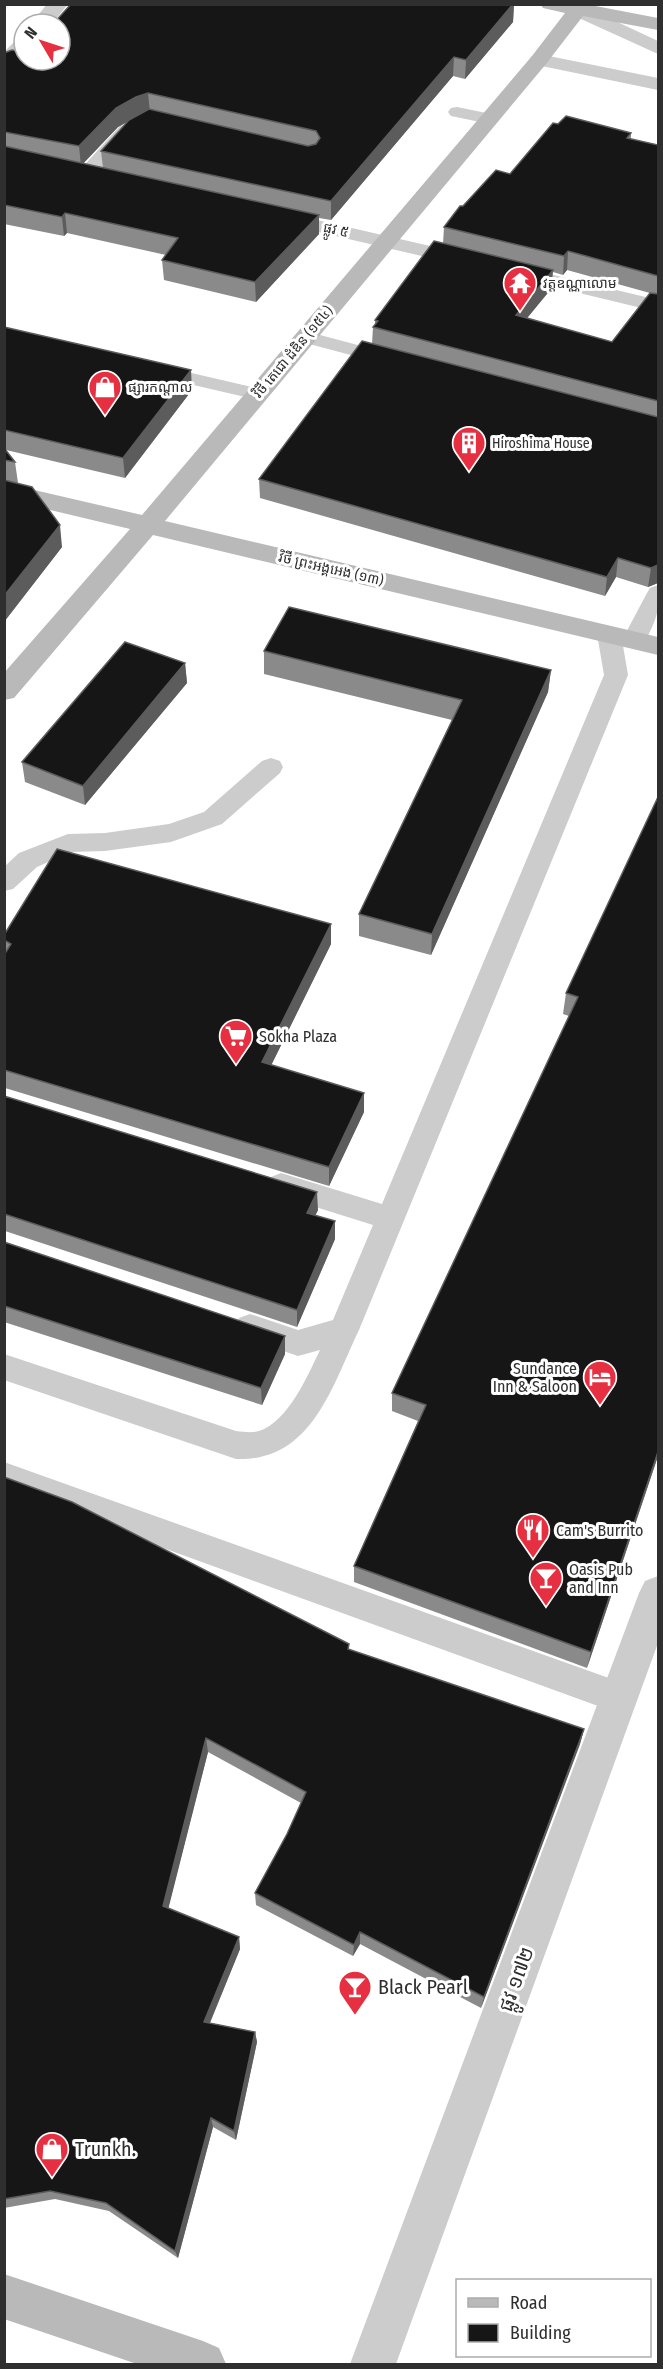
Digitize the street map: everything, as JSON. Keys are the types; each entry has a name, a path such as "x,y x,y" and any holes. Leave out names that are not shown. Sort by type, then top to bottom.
{"street":[{"path":"550,4 658,24"},
{"path":"577,10 658,48"},
{"name":"វិថី តេជោ ដំឌិន (១៥៤)","path":"4,691 490,119 577,10"},
{"path":"539,60 658,84"},
{"name":"វិថី ព្រះអង្គអេង (១៣)","path":"4,491 634,640"},
{"name":"ផ្លូវ ១៧២","path":"373,2364 658,1593"},
{"path":"4,2296 203,2364"}],"lane":[{"path":"457,112 490,119"},
{"path":"86,175 128,129 139,122"},
{"path":"63,170 109,180"},
{"name":"ផ្លូវ ៥","path":"259,213 658,306"},
{"path":"305,338 406,364"},
{"path":"131,365 258,394"},
{"path":"4,1367 236,1445 259,1446 285,1434 302,1414 344,1330 616,675 658,593"},
{"path":"4,882 28,860 68,843 105,842 171,833 213,818 271,767"},
{"path":"254,1177 391,1219"},
{"path":"230,1321 298,1344 344,1330"},
{"path":"4,1476 620,1698"}],"building":[{"path":"71,4 513,4 466,60 454,57 331,201 101,151 129,120 149,109 308,146 316,144 320,138 316,131 148,93 116,108 79,146 4,132 4,53 12,50 12,72 72,72 72,12 64,12"},
{"path":"566,116 631,133 627,138 658,145 658,276 568,251 564,256 444,227 460,206 463,206 496,170 510,174 553,123 558,124"},
{"path":"4,146 319,215 255,282 162,260 178,238 65,213 62,217 4,205"},
{"path":"434,241 553,270 516,315 612,342 650,293 658,294 658,401 373,327 378,321 375,320"},
{"path":"4,327 191,370 123,458 4,430"},
{"name":"Hiroshima House","path":"362,341 658,417 658,565 651,568 618,558 607,577 259,479"},
{"path":"4,448 15,462 4,460"},
{"path":"4,480 32,487 60,525 4,596"},
{"path":"289,607 551,670 432,934 359,914 462,700 264,651"},
{"path":"125,642 185,663 83,786 22,762"},
{"path":"658,797 658,1452 591,1652 354,1566 426,1405 392,1393 578,997 566,993"},
{"path":"57,849 331,924 262,1062 364,1093 329,1167 4,1070 4,955 11,944 4,940 4,935"},
{"path":"4,1096 317,1192 307,1213 335,1221 297,1310 4,1214"},
{"path":"4,1242 285,1336 261,1388 4,1306"},
{"path":"4,1477 72,1502 349,1644 348,1649 584,1729 484,1997 360,1932 354,1945 255,1893 287,1834 306,1792 206,1738 163,1906 239,1937 204,2022 255,2032 234,2131 211,2118 175,2251 106,2203 50,2191 4,2199"}],"place":[{"name":"វត្តឧណ្ណាលោម","path":"520,312"},
{"name":"ផ្សារកណ្ដាល","path":"105,416"},
{"name":"Hiroshima House","path":"469,472"},
{"name":"Sokha Plaza","path":"236,1065"},
{"name":"Sundance Inn & Saloon","path":"600,1406"},
{"name":"Cam's Burrito","path":"533,1559"},
{"name":"Oasis Pub and Inn","path":"546,1607"},
{"name":"Black Pearl","path":"355,2016"},
{"name":"Trunkh.","path":"52,2178"}]}
